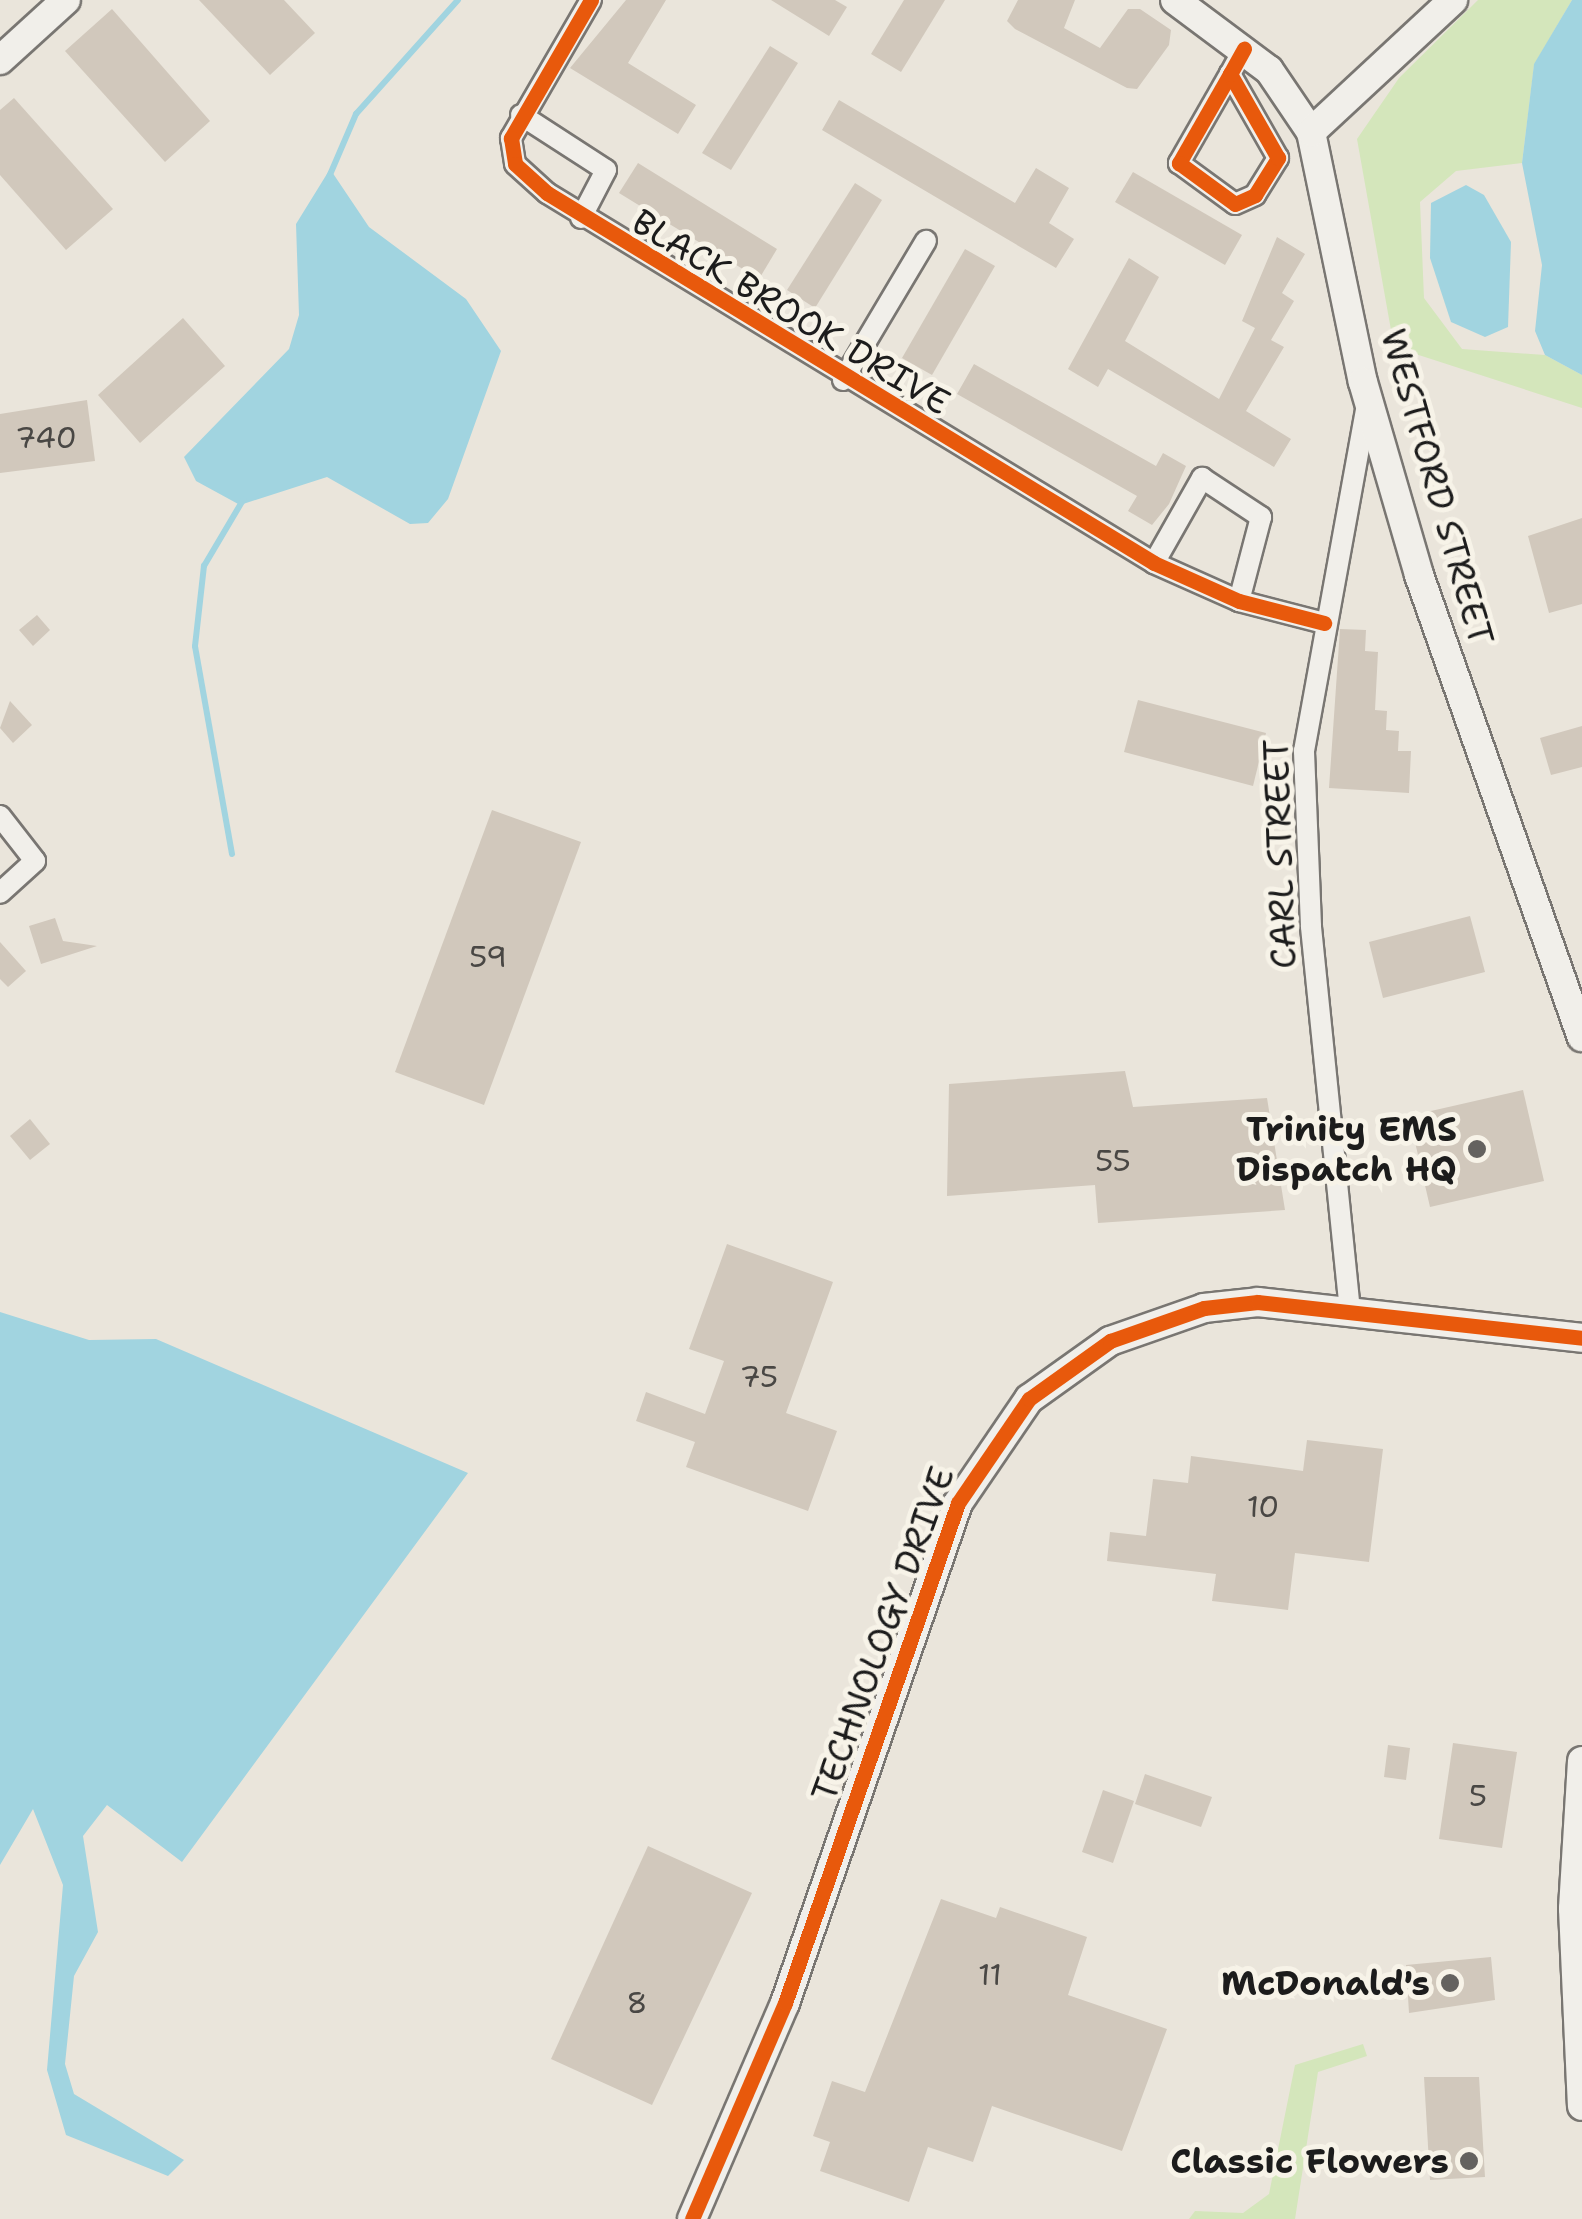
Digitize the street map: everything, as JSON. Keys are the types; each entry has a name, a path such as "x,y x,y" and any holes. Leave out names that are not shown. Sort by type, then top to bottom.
{"main road":[{"path":"0,60 66,0"},
{"path":"1175,0 1244,49 1312,132 1452,0"},
{"name":"WESTFORD STREET","path":"1312,132 1368,398 1473,742 1582,1038"},
{"name":"TECHNOLOGY DRIVE","path":"692,2219 785,2003 958,1503 1007,1420 1082,1356 1158,1320 1258,1302 1582,1338"},
{"path":"1582,1761 1578,1900 1582,2106"}],"street":[{"name":"BLACK BROOK DRIVE","path":"591,0 521,115 511,138 514,164 582,218 843,380 1154,563 1238,601 1324,622"},
{"path":"1230,74 1278,158 1255,195 1235,204 1179,163 1244,49"},
{"path":"521,115 606,170 582,218"},
{"path":"843,380 926,241"},
{"name":"CARL STREET","path":"1350,1311 1305,808 1304,751 1324,622 1368,398"},
{"path":"1154,563 1202,478 1261,518 1238,601"},
{"path":"0,816 36,861 0,893"}],"green space":[{"path":"1478,0 1572,0 1534,65 1522,163 1456,171 1420,202 1424,298 1462,349 1545,355 1582,375 1582,408 1394,347 1357,139 1399,78"},
{"path":"1363,2044 1367,2056 1318,2072 1295,2219 1189,2219 1195,2211 1243,2213 1269,2194 1295,2065"}],"water":[{"path":"1572,0 1582,0 1582,375 1545,355 1535,331 1542,265 1522,163 1534,64"},
{"path":"330,169 369,227 466,299 501,351 448,499 428,523 410,524 327,477 240,505 196,481 184,457 289,349 299,315 296,224"},
{"path":"1466,185 1484,195 1511,242 1508,327 1485,337 1451,322 1430,258 1431,203"},
{"path":"0,1312 89,1340 156,1339 468,1473 182,1862 107,1805 83,1836 98,1932 74,1976 65,2064 74,2094 184,2160 168,2176 66,2135 47,2070 63,1885 33,1809 0,1865"}],"building":[{"path":"199,0 284,0 315,33 270,75"},
{"path":"626,0 666,0 628,63 696,105 678,134 570,68"},
{"path":"771,0 835,0 847,7 829,36"},
{"path":"904,0 945,0 901,72 871,54"},
{"path":"1018,0 1075,0 1064,28 1100,48 1128,9 1140,9 1171,30 1169,45 1137,89 1127,88 1015,29 1007,21"},
{"path":"112,9 210,121 165,162 65,51"},
{"path":"770,46 798,63 731,170 702,153"},
{"path":"14,98 113,209 66,250 0,175 0,110"},
{"path":"839,100 1015,203 1036,168 1069,188 1049,223 1074,239 1056,268 822,130"},
{"path":"638,163 777,249 759,279 619,193"},
{"path":"1133,172 1242,235 1225,265 1115,202"},
{"path":"855,183 882,200 815,308 787,290"},
{"path":"1277,237 1305,254 1282,293 1294,301 1271,340 1284,347 1246,411 1291,439 1274,467 1108,369 1098,387 1068,369 1129,258 1159,277 1125,341 1219,399 1255,328 1242,321"},
{"path":"965,249 995,266 932,375 902,358"},
{"path":"183,318 225,366 140,443 98,395"},
{"path":"974,364 1156,466 1163,453 1186,466 1169,504 1152,525 1128,511 1137,496 957,394"},
{"path":"87,400 95,461 0,473 0,414"},
{"path":"1582,518 1582,604 1549,613 1528,536"},
{"path":"37,615 50,630 33,646 19,630"},
{"path":"1340,629 1366,630 1365,651 1378,652 1375,710 1387,711 1386,730 1399,731 1398,751 1411,751 1409,793 1329,788"},
{"path":"1138,700 1266,733 1253,786 1124,752"},
{"path":"10,701 32,725 13,743 0,728"},
{"path":"1582,726 1582,767 1551,775 1540,738"},
{"path":"492,810 581,842 484,1105 395,1072"},
{"path":"1470,916 1485,972 1383,998 1369,942"},
{"path":"55,918 63,941 97,946 41,964 29,926"},
{"path":"0,942 26,971 8,987 0,979"},
{"path":"1125,1071 1133,1107 1267,1098 1285,1210 1098,1223 1095,1185 947,1196 949,1084"},
{"name":"Trinity EMS Dispatch HQ","path":"1523,1090 1544,1181 1430,1207 1409,1116"},
{"path":"30,1119 50,1144 30,1160 10,1136"},
{"path":"727,1244 833,1282 786,1413 837,1431 808,1511 686,1467 695,1442 636,1421 646,1392 705,1414 724,1361 689,1349"},
{"path":"1307,1440 1383,1449 1369,1562 1295,1553 1288,1610 1212,1601 1216,1574 1107,1561 1110,1532 1146,1536 1153,1479 1188,1483 1191,1456 1303,1471"},
{"path":"1453,1743 1517,1752 1502,1848 1439,1839"},
{"path":"1388,1745 1410,1748 1406,1780 1384,1777"},
{"path":"1145,1774 1212,1797 1201,1827 1135,1804"},
{"path":"1103,1790 1134,1801 1113,1863 1082,1852"},
{"path":"648,1846 752,1893 652,2105 551,2059"},
{"path":"941,1899 996,1918 1000,1907 1087,1937 1068,1995 1167,2029 1122,2151 992,2106 973,2162 928,2147 909,2202 820,2171 830,2142 813,2136 832,2081 865,2092"},
{"name":"McDonald's","path":"1491,1957 1495,2000 1409,2013 1406,1965"},
{"path":"1424,2077 1479,2077 1485,2177 1430,2180"}],"waterway":[{"path":"329,177 356,114 458,0"},
{"path":"232,854 195,646 204,566 243,500"}],"cycle path":[{"path":"591,0 511,138 515,164 547,193 1154,563 1239,601 1324,623"},
{"path":"1230,74 1179,163 1235,204 1255,195 1278,158 1230,74 1244,49"},
{"path":"692,2219 785,2003 958,1503 1029,1399 1110,1341 1204,1308 1258,1302 1582,1338"}],"place":[{"name":"Trinity EMS Dispatch HQ","path":"1477,1149"},
{"name":"McDonald's","path":"1450,1983"},
{"name":"Classic Flowers","path":"1469,2161"}]}
